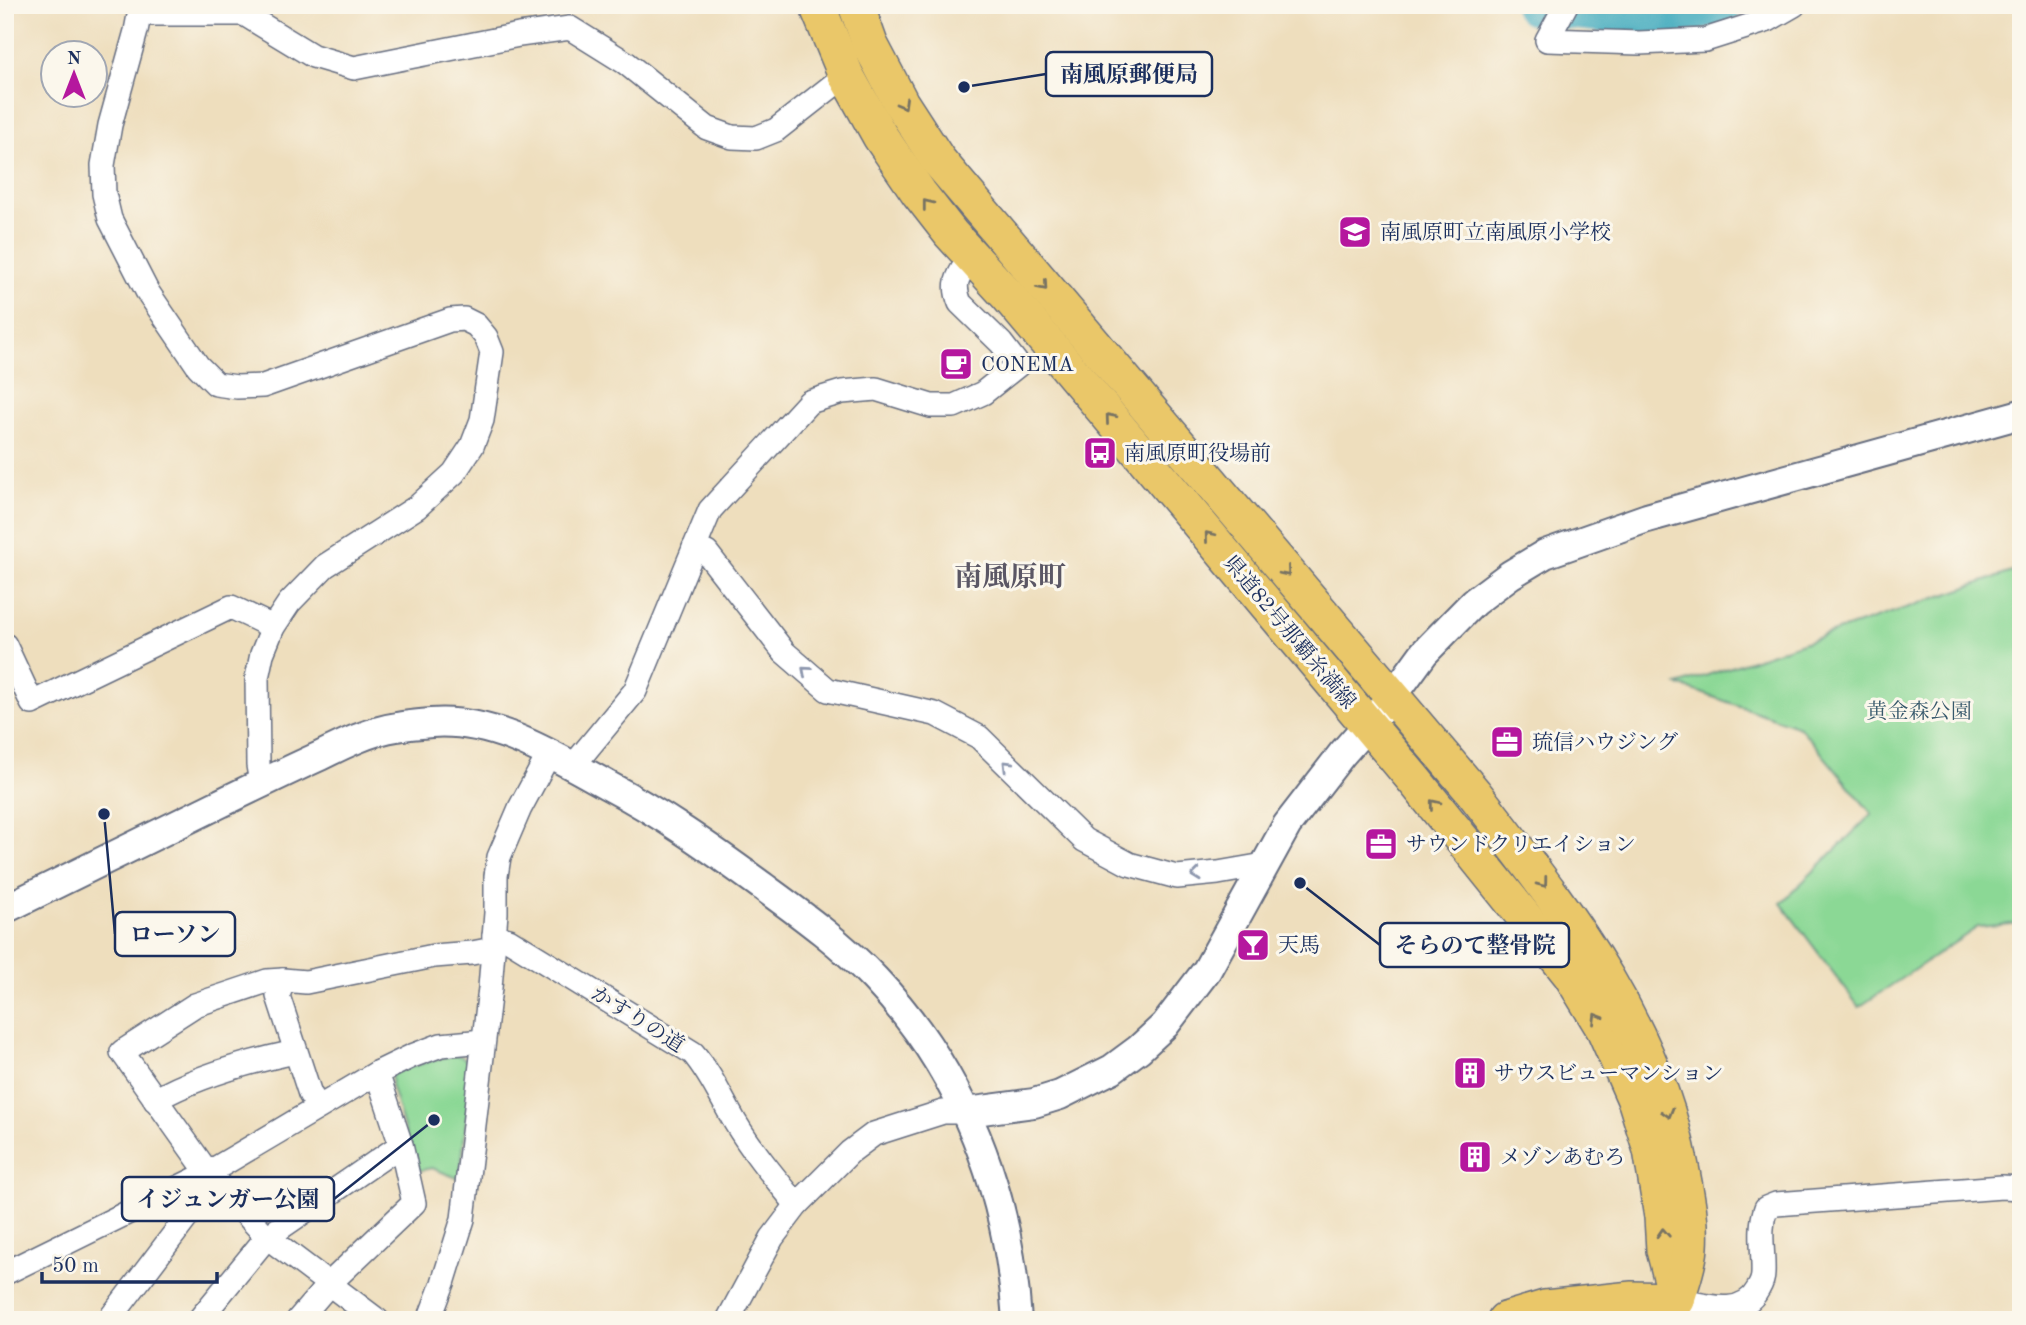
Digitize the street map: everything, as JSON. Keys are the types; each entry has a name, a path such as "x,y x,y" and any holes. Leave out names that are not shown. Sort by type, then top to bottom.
{"main road":[{"name":"県道82号那覇糸満線","path":"817,5 846,75 880,136 951,234 1009,297 1415,781 1572,975 1604,1029 1636,1102 1651,1150 1662,1217 1664,1250 1677,1300"},
{"name":"県道82号那覇糸満線","path":"856,5 876,56 901,103 938,160 1474,793 1549,891 1608,978 1658,1079 1678,1147 1688,1200 1690,1249 1677,1300"},
{"path":"1505,1320 1545,1308 1632,1299 1677,1300"}],"street":[{"path":"1566,5 1546,40 1639,43 1704,40 1768,20 1794,5"},
{"path":"261,783 258,765 257,678 262,654 273,627 289,603 325,565 417,507 454,473 472,446 482,420 492,352 486,337 475,325 464,319 450,320 263,386 237,387 216,384 198,366 147,291 110,219 104,194 103,165 110,125 141,10 244,14 313,56 354,68 519,35 570,28 626,63 707,128 732,137 757,138 776,130 846,75"},
{"path":"429,1320 463,1219 494,943 496,876 499,858 520,808 561,760 635,691 710,510 810,402 842,392 876,389 931,406 954,406 983,393 1018,365 1001,343 960,303 955,282 971,256"},
{"path":"728,1320 772,1238 797,1205 850,1152 874,1134 943,1112 967,1112 1034,1103 1060,1095 1112,1069 1165,1025 1207,970 1287,825 1342,754 1392,697 1424,653 1474,602 1510,575 1545,554 1647,518 2021,414"},
{"path":"694,548 707,553 784,652 828,690 935,714 979,737 1084,840 1129,864 1177,877 1264,865"},
{"path":"5,645 32,703 231,607 273,627"},
{"path":"5,909 355,739 394,727 436,723 475,726 515,737 639,802 706,844 827,934 874,979 911,1021 967,1112 1005,1227 1017,1320"},
{"name":"かすりの道","path":"494,943 509,940 692,1053 706,1069 736,1124 759,1158 797,1205"},
{"path":"377,1320 267,1237 211,1176 122,1052 195,1004 267,981 314,981 494,943"},
{"path":"284,980 278,996 310,1094 319,1107"},
{"path":"5,1273 211,1176 376,1073 441,1045 483,1041"},
{"path":"155,1100 228,1070 295,1052"},
{"path":"298,1320 329,1284 414,1203 401,1145 376,1073"},
{"path":"199,1320 267,1237 401,1145"},
{"path":"109,1320 211,1176"},
{"path":"1677,1300 1723,1308 1737,1308 1752,1300 1763,1277 1761,1219 1766,1208 1776,1204 1988,1188 2021,1188"}],"green space":[{"name":"黄金森公園","path":"2021,569 2021,923 1978,927 1859,1007 1781,903 1872,814 1800,727 1678,685"},
{"path":"451,1055 461,1056 469,1062 471,1073 460,1179 432,1168 417,1171 391,1085 392,1075 400,1070"}],"waterway":[{"path":"1535,5 1657,17 1722,5"}],"place":[{"name":"南風原郵便局","path":"964,87"},
{"name":"南風原町立南風原小学校","path":"1355,232"},
{"name":"CONEMA","path":"956,364"},
{"name":"南風原町役場前","path":"1100,453"},
{"name":"琉信ハウジング","path":"1507,742"},
{"name":"ローソン","path":"104,814"},
{"name":"サウンドクリエイション","path":"1381,844"},
{"name":"そらのて整骨院","path":"1300,883"},
{"name":"天馬","path":"1253,945"},
{"name":"サウスビューマンション","path":"1470,1073"},
{"name":"イジュンガー公園","path":"434,1120"},
{"name":"メゾンあむろ","path":"1475,1157"}],"district":[{"name":"南風原町","path":"1010,576"}]}
